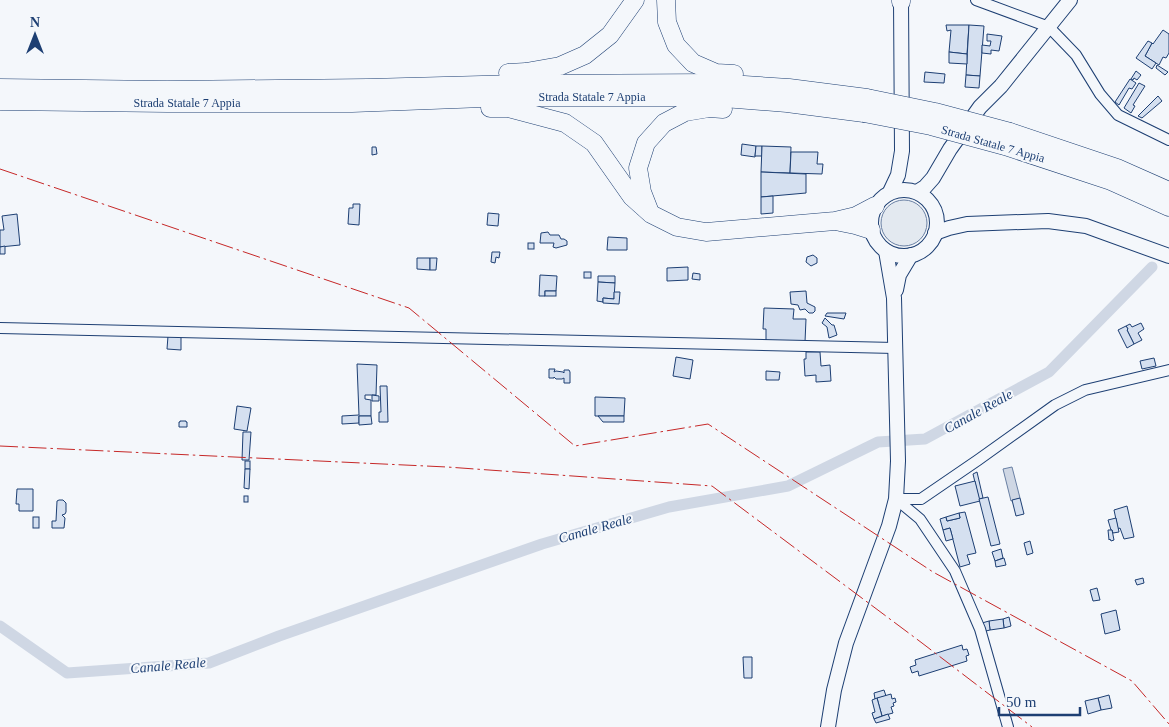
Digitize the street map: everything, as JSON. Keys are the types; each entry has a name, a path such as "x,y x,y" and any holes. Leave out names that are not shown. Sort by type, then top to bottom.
{"highway":[{"path":"368,88 424,77 526,72 560,66 585,55 610,35 635,0"},
{"path":"666,0 667,22 676,45 693,63 716,73 791,78 865,105"},
{"name":"Strada Statale 7 Appia","path":"0,88 167,90 714,83 789,88 865,105 931,126 1008,139 1117,168 1169,191"},
{"name":"Strada Statale 7 Appia","path":"0,101 167,104 352,102 514,97 711,97 865,105"},
{"path":"352,102 408,110 508,108 565,123 594,143 632,197 651,214 677,227 706,232 835,221 856,216 875,206"},
{"path":"651,214 642,192 638,168 646,143 664,123 685,112 709,108 786,113 865,105"},
{"name":"Strada Statale 7 Appia","path":"1008,139 1169,207"},
{"path":"835,221 871,230"}],"street":[{"path":"976,0 1049,27 1076,55 1100,94 1118,115 1169,140"},
{"path":"923,198 950,149 980,107 1001,86 1070,0"},
{"path":"890,192 898,176 902,151 901,1"},
{"path":"902,151 908,176 923,198 936,217 937,225 930,243 921,251 911,255 902,256 894,254 880,246 871,230 872,214 881,198 897,190 923,198 949,221 967,224"},
{"path":"935,233 967,224 1048,221 1086,226 1169,256"},
{"path":"828,727 834,690 846,643 889,526 896,499 898,461 894,298 886,251"},
{"path":"894,298 899,275 911,255"},
{"path":"0,328 895,348"},
{"path":"896,499 920,499 1055,404 1085,390 1169,370"},
{"path":"896,499 920,519 955,571 980,629 1008,727"}],"shaded area":[{"path":"899,200 909,200 923,210 927,223 923,236 917,242 909,246 899,246 885,236 881,228 881,218 891,204"},
{"path":"1012,467 1020,498 1011,501 1003,469"}],"building":[{"path":"946,25 969,25 967,54 949,52 951,30 947,31"},
{"path":"969,25 984,26 980,76 966,75"},
{"path":"1163,30 1169,34 1169,53 1166,58 1163,57 1159,65 1145,56 1152,43"},
{"path":"987,34 1002,36 999,51 991,50 991,54 982,53 982,45 990,46 991,41 987,41"},
{"path":"1148,41 1152,43 1145,56 1156,63 1152,69 1136,58"},
{"path":"949,52 967,54 967,64 949,63"},
{"path":"1157,65 1168,72 1165,75 1156,68"},
{"path":"1136,71 1141,75 1137,80 1134,78 1133,80 1131,79"},
{"path":"925,72 945,74 944,83 924,82"},
{"path":"966,75 980,76 979,88 965,87"},
{"path":"1130,79 1136,83 1132,89 1129,88 1119,105 1115,102"},
{"path":"1139,83 1145,86 1133,105 1135,106 1131,113 1124,108"},
{"path":"1158,96 1162,101 1142,118 1138,116"},
{"path":"742,144 756,146 755,157 741,155"},
{"path":"756,146 762,146 762,156 755,156"},
{"path":"762,146 791,147 790,173 761,172"},
{"path":"372,147 376,147 377,154 372,155"},
{"path":"791,152 818,152 817,164 823,164 822,174 790,173"},
{"path":"761,172 806,174 806,193 761,197"},
{"path":"773,196 773,213 761,214 761,197"},
{"path":"353,204 360,204 359,225 348,224 349,208 353,208"},
{"path":"488,213 499,214 498,226 487,225"},
{"path":"17,214 20,245 0,247 0,230 4,230 2,216"},
{"path":"548,232 550,235 559,235 561,239 567,241 567,245 556,248 553,247 554,243 540,243 541,233"},
{"path":"608,237 627,238 627,250 607,250"},
{"path":"528,243 534,243 534,249 528,249"},
{"path":"5,246 5,254 0,254 0,247"},
{"path":"492,252 500,252 499,258 496,257 495,263 491,262"},
{"path":"813,255 817,258 817,263 811,266 806,262 807,257"},
{"path":"417,258 430,258 430,270 417,269"},
{"path":"430,258 437,258 436,270 430,270"},
{"path":"688,267 688,280 667,281 667,268"},
{"path":"584,272 591,272 591,278 584,278"},
{"path":"693,273 700,274 700,280 692,279"},
{"path":"540,275 557,276 556,291 545,291 545,296 539,296"},
{"path":"598,276 615,276 615,283 598,282"},
{"path":"598,282 615,283 614,299 603,298 603,302 597,301"},
{"path":"545,291 556,291 556,296 545,296"},
{"path":"806,291 807,303 815,307 813,313 809,313 805,309 800,310 798,305 791,304 790,292"},
{"path":"614,292 620,292 619,304 603,303 603,298 614,299"},
{"path":"764,308 794,309 793,319 806,319 805,342 766,341 766,329 763,329"},
{"path":"827,313 846,313 844,319 825,316"},
{"path":"825,318 834,325 837,335 829,338 827,327 822,323"},
{"path":"1141,323 1144,329 1138,333 1142,340 1134,344 1126,326 1130,324 1132,327"},
{"path":"1126,326 1134,344 1127,348 1118,330"},
{"path":"168,336 181,337 181,350 167,349"},
{"path":"806,352 820,352 821,366 830,365 831,381 816,382 816,375 805,376 804,359 806,359"},
{"path":"676,357 693,360 690,379 673,376"},
{"path":"1154,358 1156,366 1142,369 1140,361"},
{"path":"357,364 377,365 376,395 365,395 365,399 371,400 371,416 359,416 359,423 342,424 342,416 359,415"},
{"path":"549,369 555,369 554,372 564,373 564,370 569,370 570,383 564,383 564,378 549,378"},
{"path":"766,371 780,372 779,380 766,380"},
{"path":"380,386 387,386 388,422 379,422 379,412 381,412"},
{"path":"372,395 379,396 379,401 372,401"},
{"path":"595,397 625,398 624,416 595,416"},
{"path":"237,406 251,408 247,431 234,429"},
{"path":"359,416 371,416 372,424 359,425"},
{"path":"598,416 624,416 624,422 603,422"},
{"path":"180,421 186,421 187,427 179,427"},
{"path":"243,432 251,432 249,460 242,460"},
{"path":"245,461 250,461 250,469 245,469"},
{"path":"245,469 250,469 249,489 244,488"},
{"path":"977,472 983,498 979,499 973,474"},
{"path":"975,481 980,501 960,506 955,486"},
{"path":"17,489 33,489 33,511 19,511 19,504 16,504"},
{"path":"244,496 248,496 248,502 244,502"},
{"path":"988,497 1000,544 991,546 979,499"},
{"path":"1020,498 1024,514 1016,516 1012,500"},
{"path":"63,500 66,503 66,512 62,515 65,518 64,528 52,528 52,521 56,521 57,501"},
{"path":"1127,506 1134,537 1124,539 1120,528 1118,529 1114,510"},
{"path":"965,512 976,553 967,555 970,564 960,567 950,528 943,530 940,519 946,517 947,521 960,518 959,513"},
{"path":"959,513 960,518 947,521 946,517"},
{"path":"33,517 39,517 39,528 33,528"},
{"path":"1116,518 1119,532 1113,533 1108,520"},
{"path":"950,528 953,539 946,541 943,530"},
{"path":"1108,530 1112,530 1114,540 1109,540"},
{"path":"1030,541 1033,553 1027,555 1024,543"},
{"path":"1001,549 1003,558 995,561 992,552"},
{"path":"1004,558 1006,565 996,567 995,561"},
{"path":"1143,578 1144,583 1137,585 1135,580"},
{"path":"1097,588 1100,600 1093,601 1090,590"},
{"path":"1116,610 1120,630 1105,634 1101,614"},
{"path":"1009,617 1011,626 1004,628 1003,619"},
{"path":"1003,619 1004,628 990,630 989,621"},
{"path":"989,621 990,630 986,631 982,623"},
{"path":"962,645 963,650 967,649 969,655 966,656 967,661 919,676 918,671 912,673 910,667 916,665 915,660"},
{"path":"743,657 752,657 752,678 744,678"},
{"path":"884,690 886,696 875,699 874,693"},
{"path":"891,694 892,699 895,698 896,702 891,707 893,713 882,716 877,698"},
{"path":"1109,695 1112,708 1101,710 1098,698"},
{"path":"877,698 882,716 874,719 872,713 875,712 872,700"},
{"path":"1098,698 1101,710 1088,714 1085,701"},
{"path":"888,714 890,719 876,723 874,719"}],"waterway":[{"name":"Canale Reale","path":"0,626 67,673 209,663 279,636 542,544 669,507 788,486 878,442 925,439 1049,372 1152,267"}],"power":[{"path":"0,169 409,308 575,446 708,424 933,572 1132,681 1169,724"},
{"path":"0,446 447,467 712,486 1032,727"}]}
